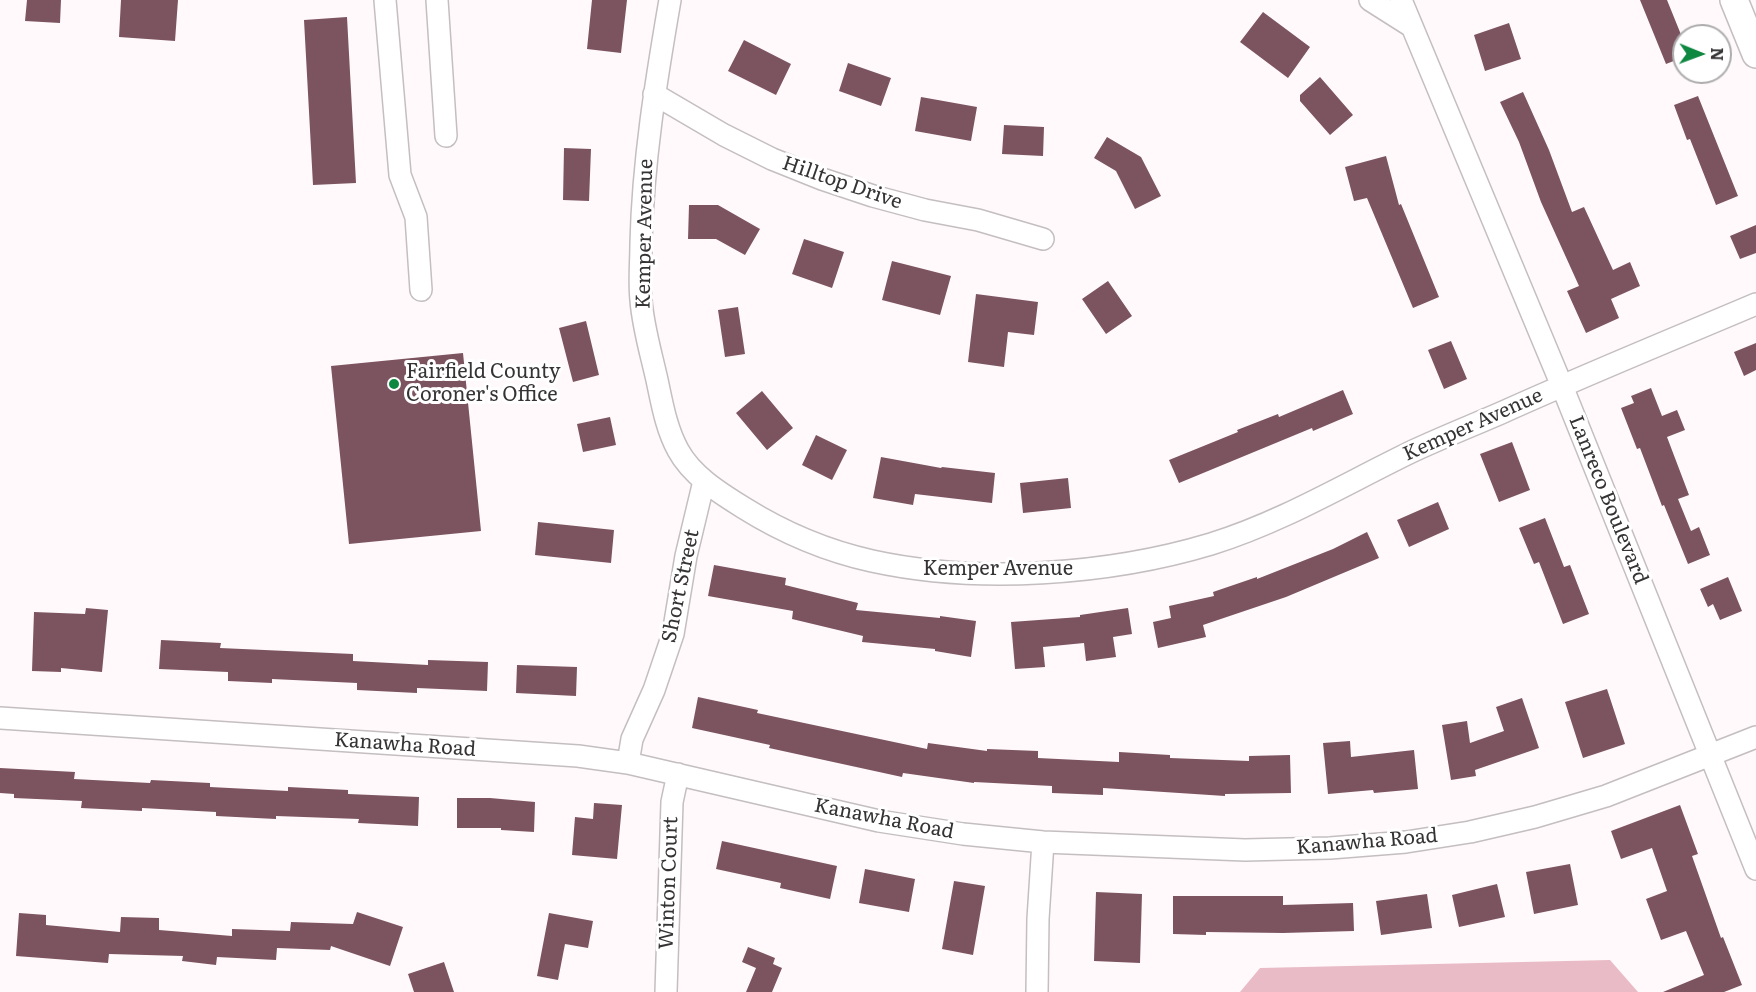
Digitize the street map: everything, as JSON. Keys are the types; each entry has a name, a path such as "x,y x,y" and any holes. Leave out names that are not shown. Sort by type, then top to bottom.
{"main road":[{"path":"1734,0 1756,54"}],"street":[{"path":"385,0 400,174 416,217 421,290"},
{"path":"437,0 446,136"},
{"name":"Kemper Avenue","path":"670,0 649,129 642,213 640,297 667,422 677,449 689,467 704,481 739,505 786,532 836,551 871,561 966,573 1018,573 1075,570 1131,563 1215,543 1312,503 1413,452 1562,386 1756,304"},
{"path":"1370,0 1411,26"},
{"name":"Lanreco Boulevard","path":"1401,0 1562,386 1756,869"},
{"name":"Hilltop Drive","path":"654,94 724,135 772,159 822,179 883,199 978,220 1043,239"},
{"name":"Short Street","path":"628,763 632,739 654,690 673,634 686,556 704,481"},
{"name":"Kanawha Road","path":"0,718 578,756 628,763 879,820 963,834 1043,842 1245,850 1330,848 1406,842 1470,832 1535,817 1606,796 1756,737"},
{"name":"Winton Court","path":"666,992 672,802 678,774"},
{"path":"1037,992 1038,919 1043,842"}],"shaded area":[{"path":"1610,960 1638,992 1240,992 1260,968"}],"building":[{"path":"27,0 61,0 60,23 25,21"},
{"path":"121,0 178,0 175,41 119,37"},
{"path":"592,0 627,0 621,53 587,49"},
{"path":"1640,0 1667,0 1677,24 1672,24 1672,62 1666,64"},
{"path":"1263,12 1310,47 1288,78 1240,42"},
{"path":"347,17 356,183 313,185 304,20"},
{"path":"1509,23 1521,59 1485,71 1474,35"},
{"path":"744,40 791,64 776,95 728,71"},
{"path":"848,63 891,78 881,106 839,91"},
{"path":"1320,77 1353,115 1330,135 1300,101 1300,95"},
{"path":"1523,92 1549,150 1572,212 1584,207 1613,270 1630,262 1640,286 1611,299 1619,318 1586,333 1567,291 1579,286 1500,102"},
{"path":"1698,96 1738,196 1716,205 1674,105"},
{"path":"921,97 977,107 971,141 915,131"},
{"path":"1004,125 1044,127 1043,156 1002,154"},
{"path":"1107,137 1141,157 1161,196 1135,209 1116,171 1094,158"},
{"path":"564,148 591,149 589,201 563,200"},
{"path":"1386,156 1399,205 1401,204 1439,297 1413,308 1367,198 1354,201 1345,167"},
{"path":"689,205 718,205 760,229 745,255 716,239 688,239"},
{"path":"1756,225 1756,253 1740,259 1730,236"},
{"path":"804,239 844,252 832,288 792,274"},
{"path":"892,261 951,276 940,315 882,300"},
{"path":"1108,281 1132,316 1106,334 1082,299"},
{"path":"976,294 1038,302 1034,335 1008,332 1004,367 968,362"},
{"path":"738,307 745,354 725,357 718,310"},
{"path":"586,321 599,375 573,382 559,328"},
{"path":"1451,341 1467,379 1444,389 1428,350"},
{"path":"1756,343 1756,370 1744,376 1734,352"},
{"path":"463,353 481,531 349,544 331,366"},
{"path":"1651,388 1662,416 1677,410 1685,430 1667,437 1689,495 1678,499 1691,531 1699,527 1710,555 1688,564 1621,408 1634,403 1631,396"},
{"path":"1343,390 1353,414 1313,431 1312,428 1179,483 1169,460 1238,432 1237,430 1278,414 1279,417"},
{"path":"762,391 793,428 767,450 736,413"},
{"path":"610,417 616,445 583,452 577,424"},
{"path":"816,435 847,450 832,480 802,465"},
{"path":"1512,442 1530,490 1499,502 1480,454"},
{"path":"881,457 941,468 995,473 992,503 915,494 913,505 873,498"},
{"path":"1068,478 1071,508 1023,513 1020,483"},
{"path":"1438,502 1449,529 1409,547 1397,520"},
{"path":"1545,518 1564,567 1570,565 1589,614 1563,624 1539,562 1534,564 1519,528"},
{"path":"538,522 614,530 611,563 535,555"},
{"path":"1367,532 1379,558 1286,597 1203,625 1206,637 1158,648 1153,622 1171,618 1169,606 1214,596 1213,592 1257,577 1257,579 1333,549"},
{"path":"714,565 786,578 785,585 858,603 856,610 976,621 971,657 935,651 935,649 862,642 863,636 792,619 793,611 708,596"},
{"path":"1728,577 1742,611 1720,620 1713,604 1708,607 1700,589"},
{"path":"86,608 108,610 102,672 61,668 61,672 32,671 34,612 85,614"},
{"path":"1128,608 1132,634 1113,637 1116,657 1086,661 1084,643 1043,647 1045,667 1015,669 1011,622 1080,617 1080,615"},
{"path":"161,640 221,643 220,648 353,654 353,661 428,665 428,660 488,662 487,691 417,688 417,693 357,690 357,683 272,679 272,683 228,681 228,672 159,669"},
{"path":"517,665 577,667 576,696 516,693"},
{"path":"1607,689 1625,744 1583,758 1565,702"},
{"path":"698,697 758,710 757,713 927,749 928,743 987,751 987,749 1038,751 1038,758 1119,762 1119,752 1170,755 1170,758 1249,761 1249,756 1290,755 1291,793 1225,794 1225,796 1103,788 1103,795 1052,793 1052,786 974,783 903,773 902,777 769,748 770,745 692,728"},
{"path":"1522,698 1539,748 1475,770 1476,776 1451,780 1442,725 1467,721 1470,743 1504,731 1496,707"},
{"path":"1350,741 1351,757 1414,750 1418,789 1328,794 1323,743"},
{"path":"0,768 75,772 74,779 210,783 210,787 288,791 288,787 348,790 348,794 419,797 418,826 358,823 359,819 276,816 276,819 216,816 216,812 142,808 142,811 81,808 82,801 14,798 14,794 0,793"},
{"path":"457,798 535,802 534,832 501,830 501,828 457,828"},
{"path":"594,803 622,805 617,859 572,855 575,817 593,819"},
{"path":"1680,805 1698,854 1692,856 1721,938 1723,937 1742,985 1724,992 1663,992 1704,975 1686,931 1661,940 1646,899 1667,891 1652,848 1621,859 1611,831"},
{"path":"722,841 837,866 830,899 780,888 781,883 716,869"},
{"path":"1570,864 1578,905 1534,914 1526,872"},
{"path":"865,869 915,879 909,912 859,903"},
{"path":"954,881 985,886 973,955 942,949"},
{"path":"1497,884 1505,917 1459,927 1452,895"},
{"path":"1096,892 1142,894 1140,963 1094,961"},
{"path":"1427,894 1432,928 1381,935 1376,901"},
{"path":"1173,896 1283,896 1283,905 1353,903 1354,931 1173,934"},
{"path":"357,912 403,927 390,966 331,946 330,950 277,948 276,960 217,957 216,965 182,961 183,956 109,954 108,963 16,956 19,913 46,915 46,925 120,932 121,917 159,918 159,930 232,936 232,929 290,931 291,922 353,924"},
{"path":"549,913 593,921 588,948 565,944 558,980 537,976"},
{"path":"748,947 775,958 773,964 782,968 772,992 746,992 756,968 742,962"},
{"path":"444,962 454,992 414,992 408,974"}],"place":[{"name":"Fairfield County Coroner's Office","path":"394,384"}]}
